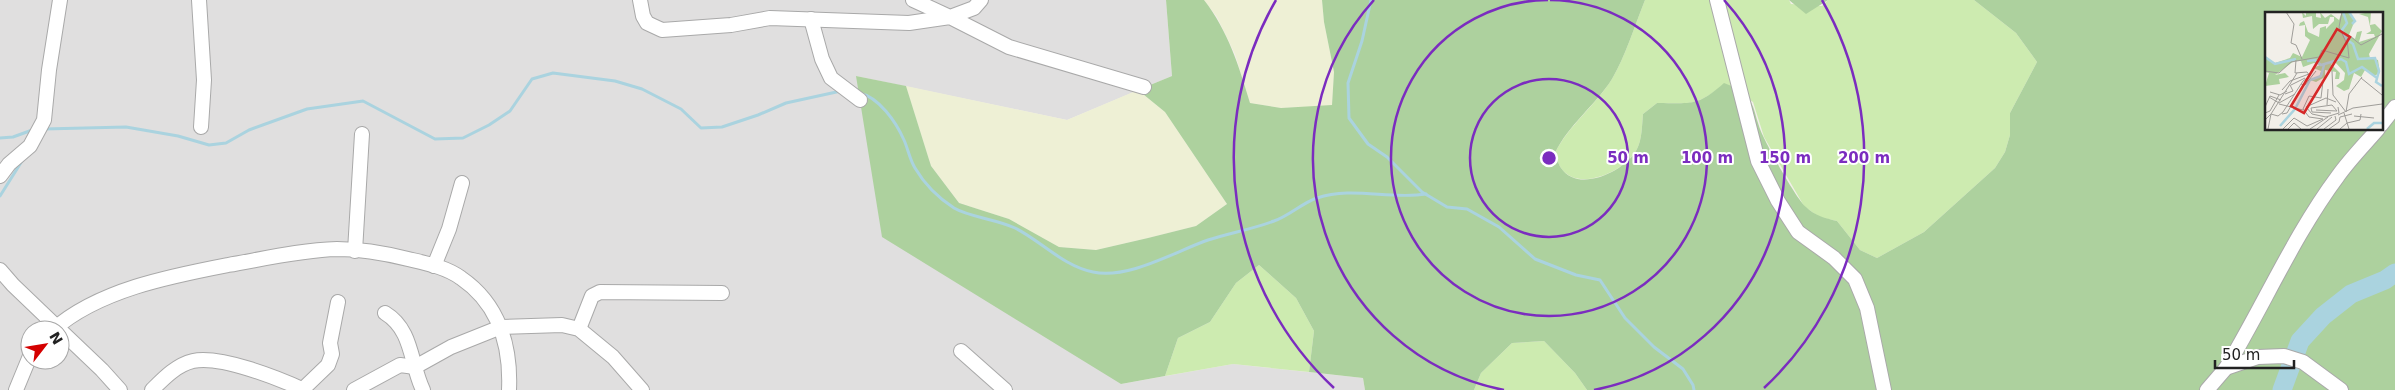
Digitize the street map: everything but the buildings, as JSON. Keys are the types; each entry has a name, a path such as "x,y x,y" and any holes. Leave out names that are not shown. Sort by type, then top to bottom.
{"street":[{"path":"0,176 9,164 30,146 44,120 48,70 60,0"},
{"path":"199,0 204,80 201,128"},
{"path":"640,0 643,16 647,23 662,30 731,25 770,18 909,23 950,16 974,8 981,0"},
{"path":"913,0 950,16 1009,47 1144,87"},
{"path":"1717,0 1758,161 1778,201 1798,232 1834,258 1855,279 1867,308 1884,390"},
{"path":"811,19 822,59 832,78 860,100"},
{"path":"2382,124 2395,107"},
{"path":"2207,390 2226,368 2252,325 2296,242 2338,176 2377,130"},
{"path":"355,251 362,134"},
{"path":"434,266 449,229 462,183"},
{"path":"69,320 86,308 131,288 170,277 273,257 336,249 381,252 434,266 459,276 478,291 501,327 510,368 509,390"},
{"path":"0,270 48,320"},
{"path":"579,329 592,296 600,292 722,293"},
{"path":"152,390 170,372 192,362 219,360 304,390 328,365 332,354 330,343 338,302"},
{"path":"385,313 396,319 404,332 423,390"},
{"path":"354,390 400,365 414,367 451,347 501,327 562,326 579,329 613,357 642,390"},
{"path":"70,341 102,370 120,390"},
{"path":"961,351 999,388"},
{"path":"2226,368 2258,357 2284,356 2303,362 2341,390"},
{"path":"16,390 23,370"}],"shaded area":[{"path":"0,0 1166,0 1172,76 1067,120 856,76 1121,384 1233,364 1363,378 1365,390 0,390"}],"green space":[{"path":"1166,0 1204,0 1226,36 1237,62 1250,103 1281,108 1332,105 1334,72 1324,22 1322,0 1645,0 1626,51 1612,79 1567,133 1555,153 1561,168 1569,176 1578,179 1601,177 1613,172 1623,165 1637,149 1641,137 1643,114 1657,103 1686,103 1700,100 1724,83 1743,93 1749,99 1767,144 1802,203 1817,215 1837,221 1860,250 1877,258 1924,232 1995,168 2005,152 2010,135 2010,113 2037,62 2016,33 1974,0 2395,0 2395,390 1587,390 1575,373 1544,341 1512,343 1481,373 1474,390 1365,390 1363,378 1309,372 1314,331 1296,298 1259,265 1236,283 1210,322 1178,338 1165,376 1121,384 882,237 856,76 906,86 931,166 959,203 1009,219 1059,247 1096,250 1196,226 1227,204 1165,112 1138,90 1172,76"},
{"path":"1204,0 1322,0 1324,22 1334,72 1332,106 1281,108 1250,103 1235,54 1217,17"},
{"path":"1645,0 1789,0 1791,4 1822,6 1828,0 1974,0 2016,33 2037,62 2010,113 2010,135 2005,152 1995,168 1924,232 1877,258 1860,250 1837,221 1819,217 1804,206 1764,137 1753,102 1724,84 1706,97 1693,102 1657,103 1643,114 1641,137 1637,149 1623,165 1613,171 1590,179 1579,179 1569,175 1561,168 1555,153 1567,133 1612,79 1626,51"},
{"path":"1789,0 1828,0 1806,14"},
{"path":"906,86 1067,120 1138,90 1165,112 1227,204 1196,226 1096,250 1059,247 1009,219 959,203 931,166"},
{"path":"1259,265 1296,298 1314,331 1309,372 1233,364 1165,376 1178,338 1210,322 1236,283"},
{"path":"1544,341 1575,373 1587,390 1474,390 1481,373 1512,343"}],"waterway":[{"path":"1371,0 1362,41 1348,83 1349,118 1368,144 1387,157 1422,192 1447,207 1467,209 1499,227 1535,259 1576,275 1600,280 1625,318 1654,347 1683,369 1694,390"},
{"path":"44,129 126,127 178,136 209,145 226,143 249,130 307,109 363,101 435,139 463,138 489,125 510,111 532,79 553,73 615,81 642,89 681,109 701,128 722,127 786,103 841,91"},
{"path":"859,93 866,95 880,105 892,118 904,140 915,168 927,185 942,200 960,211 1015,228 1062,259 1093,272 1121,272 1152,263 1208,240 1274,221 1317,198 1344,193 1426,194"},
{"path":"0,138 13,137 35,129"},
{"path":"0,196 22,161"},
{"path":"2282,390 2300,341 2323,316 2351,294 2385,280 2395,273"}]}
